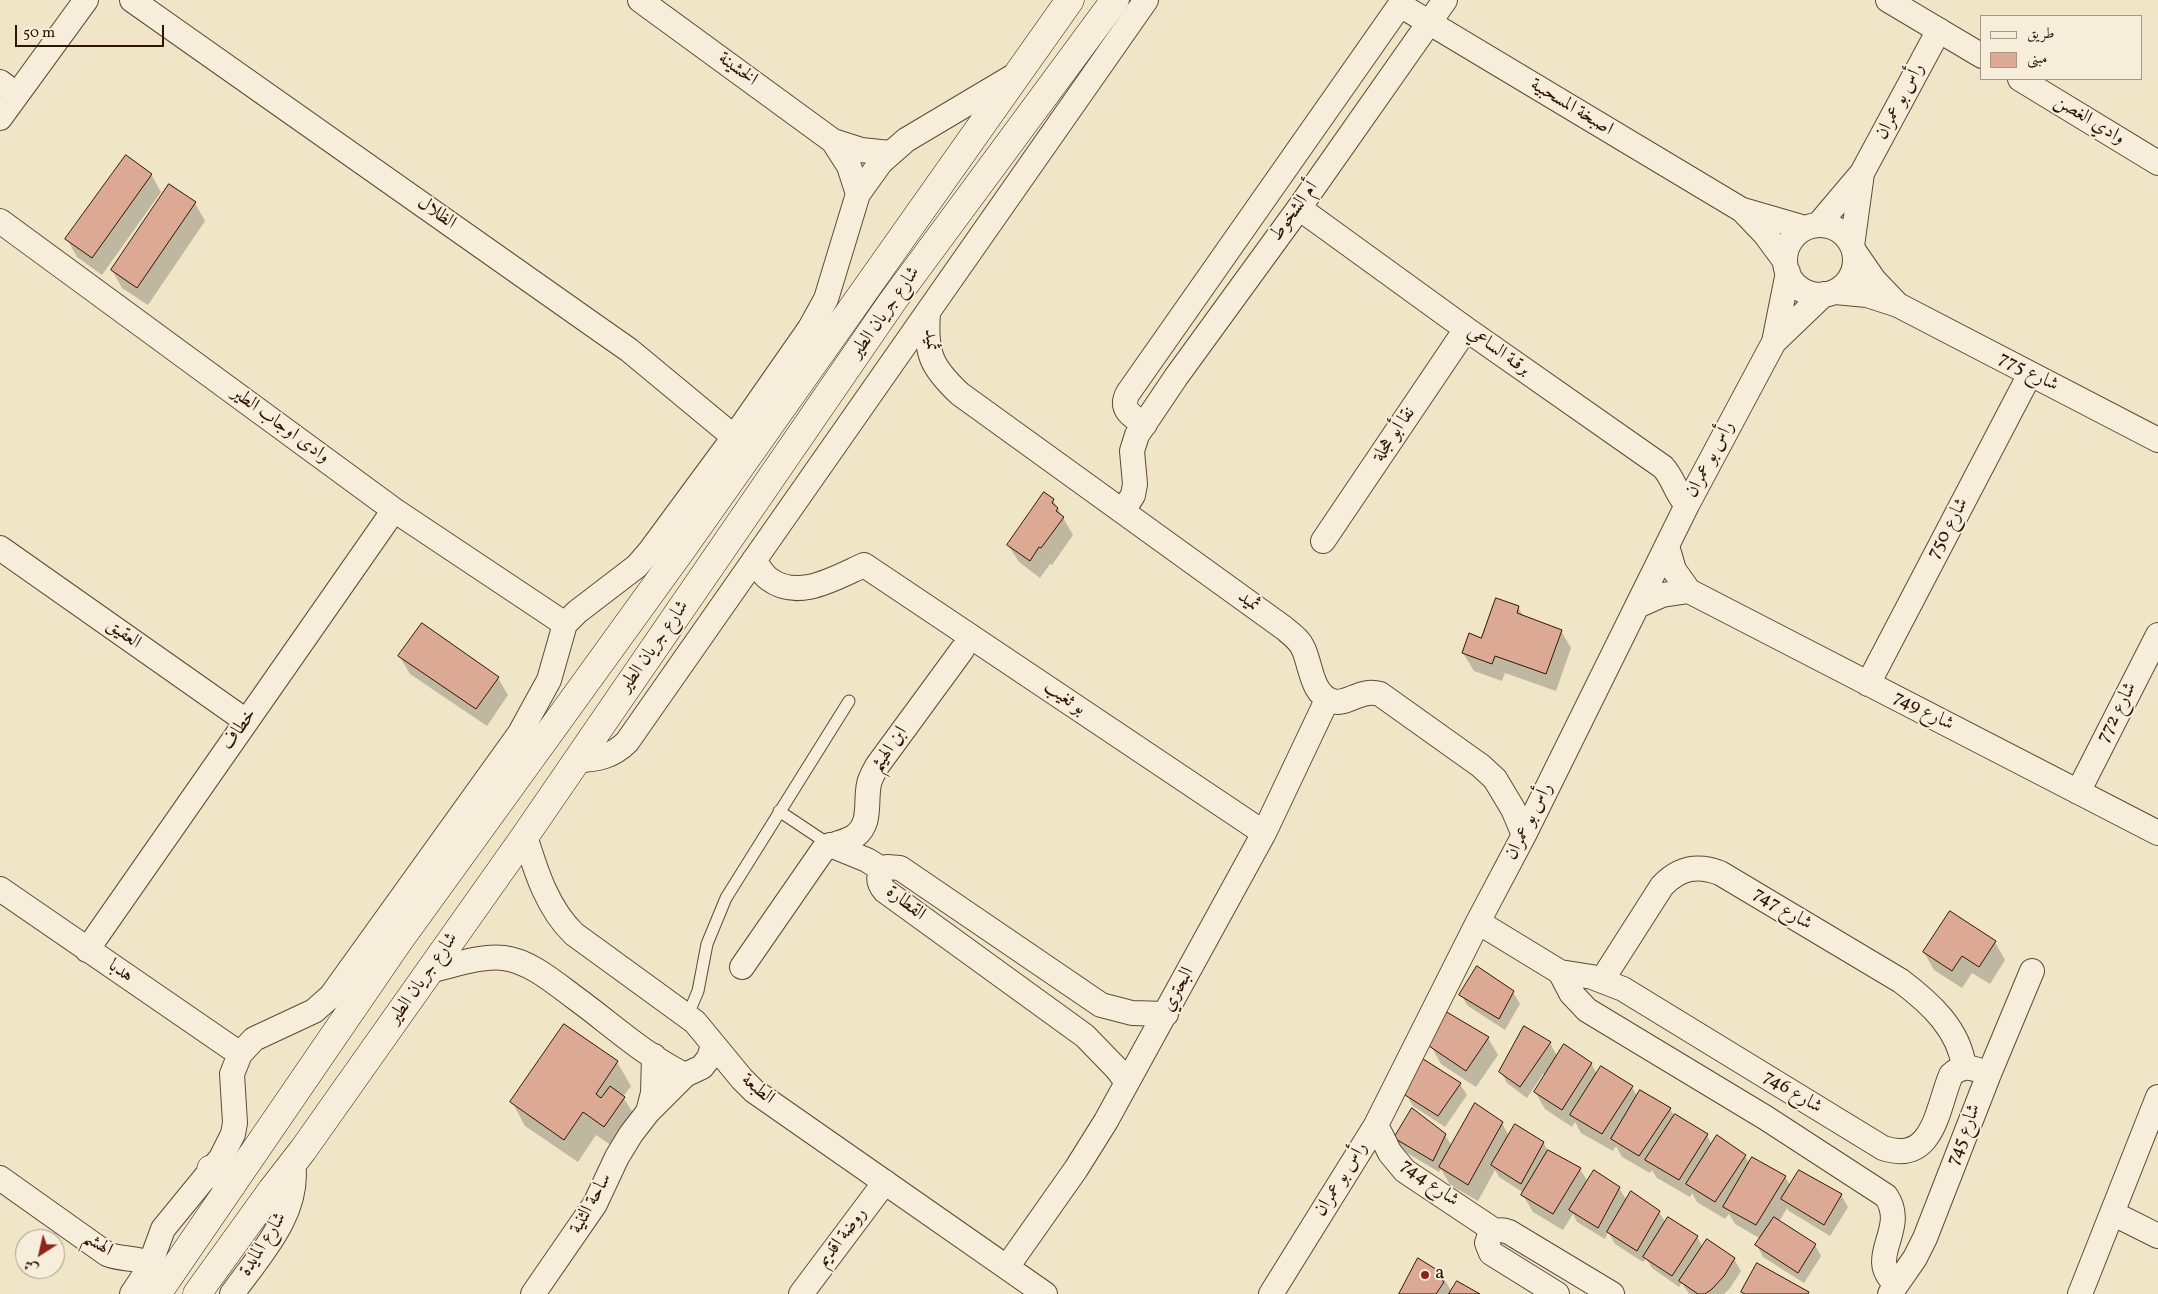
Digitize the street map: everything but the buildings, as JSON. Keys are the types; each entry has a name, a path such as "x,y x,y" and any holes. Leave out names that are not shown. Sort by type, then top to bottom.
{"street":[{"path":"0,118 8,88 86,0"},
{"name":"الظلال","path":"132,0 606,334 734,437"},
{"name":"الخشينة","path":"640,0 834,141 861,150 890,153"},
{"name":"شارع جريان الطير","path":"157,1294 222,1177 398,942 680,552 1070,0"},
{"name":"شارع جريان الطير","path":"197,1294 293,1163 483,896 892,302 1115,0"},
{"path":"577,760 592,760 607,756 620,749 627,742 1146,0"},
{"name":"أم الشخوط","path":"1123,510 1133,495 1135,484 1132,460 1134,443 1145,424 1176,377 1299,208 1445,0"},
{"path":"1888,0 1980,55"},
{"name":"أم الشخوط","path":"1145,424 1126,410 1125,399 1400,5"},
{"name":"اصبخة المسحبية","path":"1400,5 1742,210 1765,234 1787,266"},
{"name":"رأس بو عمران","path":"1812,226 1862,174 1939,30"},
{"name":"شارع جريان الطير","path":"222,1177 221,1158 233,1134 235,1123 232,1074 240,1054 254,1039 314,1011 331,996 520,733 549,680 565,624 577,612 637,566 734,437 819,313 835,274 858,194 873,172 890,153 926,127 1021,71"},
{"name":"وادي الغصن","path":"2022,80 2158,164"},
{"name":"الخشينة","path":"834,141 849,166 858,194"},
{"name":"رأس بو عمران","path":"1853,249 1862,174"},
{"name":"برقـة الساعي","path":"1299,208 1466,329 1663,467 1672,478 1680,496 1687,505"},
{"name":"اصبخة المسحبية","path":"1742,210 1812,226"},
{"name":"وادى اوجاب الطير","path":"0,221 394,510 565,624"},
{"path":"1812,226 1829,226 1838,230 1853,249 1854,267 1851,277 1844,286 1829,293 1815,294 1798,286 1787,266 1790,242 1812,226"},
{"path":"1230,249 1256,267"},
{"name":"شارع 775","path":"1853,249 1874,280 1898,305"},
{"name":"رأس بو عمران","path":"1271,1294 1376,1125 1524,835 1687,505 1774,342 1787,266"},
{"name":"رأس بو عمران","path":"1774,342 1829,293"},
{"name":"شارع 775","path":"1829,293 1867,295 1898,305 2158,440"},
{"name":"ثميد","path":"928,313 928,341 934,367"},
{"name":"نقا أبو هجلة","path":"1323,541 1466,329"},
{"path":"1152,360 1176,377"},
{"name":"ثميد","path":"891,365 908,361 934,367 960,394 1123,510 1292,635 1303,647 1318,690 1327,700"},
{"name":"شارع 750","path":"1868,684 2030,374"},
{"name":"خطاف","path":"87,950 394,510"},
{"name":"شارع 749","path":"1667,546 1674,570 1688,591 2158,833"},
{"name":"العقيق","path":"0,548 246,722"},
{"name":"بو ثغيب","path":"754,560 768,579 789,589 811,587 864,565 1264,833"},
{"path":"1637,606 1662,595 1688,591"},
{"name":"شارع 772","path":"2078,792 2158,634"},
{"name":"ابن الهيثم","path":"742,967 823,850 830,845 848,839 860,831 868,811 869,784 874,771 962,650"},
{"path":"1327,700 1340,703 1370,691 1384,696 1481,766 1495,779 1513,809 1524,835"},
{"name":"البحتري","path":"1007,1267 1091,1145 1166,1014 1264,833 1327,700"},
{"name":"الطبعة","path":"525,836 543,888 554,910 564,924 589,945 695,1022 754,1091 1045,1294"},
{"path":"830,845 867,860 883,870"},
{"name":"القطارة","path":"1127,1082 1118,1069 1085,1036 885,891 879,880 883,870 891,866 900,868 1100,1005 1132,1013 1166,1014"},
{"name":"شارع 747","path":"1602,980 1662,886 1671,876 1688,869 1708,868 1901,981 1917,993 1932,1007 1953,1034 1963,1055 1964,1067"},
{"path":"450,871 483,896"},
{"name":"هدبا","path":"0,889 240,1054"},
{"name":"شارع 746","path":"1478,922 1560,972 1581,974 1623,989 1784,1089 1883,1148 1894,1152 1906,1152 1916,1148 1926,1140 1951,1075 1956,1069 1964,1067"},
{"path":"429,971 487,959 504,958 522,964 560,987 654,1056 686,1076"},
{"name":"شارع 745","path":"1893,1289 1915,1258 1925,1238 1988,1074 2032,971"},
{"name":"شارع 746","path":"1560,972 1570,993 1587,1010 1766,1118 1886,1196 1894,1213 1894,1222 1884,1256 1884,1264 1893,1289"},
{"name":"ساحة الثنية","path":"533,1294 595,1204 620,1151 648,1112 686,1076 702,1067 709,1058 713,1045"},
{"name":"ساحة الثنية","path":"648,1112 653,1093 654,1056"},
{"path":"1964,1067 1988,1074"},
{"path":"1766,1118 1784,1089"},
{"path":"2080,1294 2158,1097"},
{"name":"شارع 744","path":"1376,1125 1390,1153 1405,1171 1495,1231 1509,1232 1612,1294"},
{"name":"شارع المايدة","path":"232,1294 271,1239 285,1214 293,1187 293,1163"},
{"name":"شارع جريان الطير","path":"132,1294 151,1264 163,1229 222,1177"},
{"name":"الهشم","path":"0,1178 107,1254 120,1259 141,1260 151,1264"},
{"name":"روضة اقديم","path":"801,1294 885,1182"},
{"path":"2112,1213 2158,1236"},
{"path":"1495,1231 1490,1235 1487,1243 1491,1253 1557,1294"}],"lane":[{"path":"687,1017 698,991 707,944 726,898 849,701"},
{"path":"779,811 830,845"}],"place":[{"name":"a","path":"1425,1275"}]}
